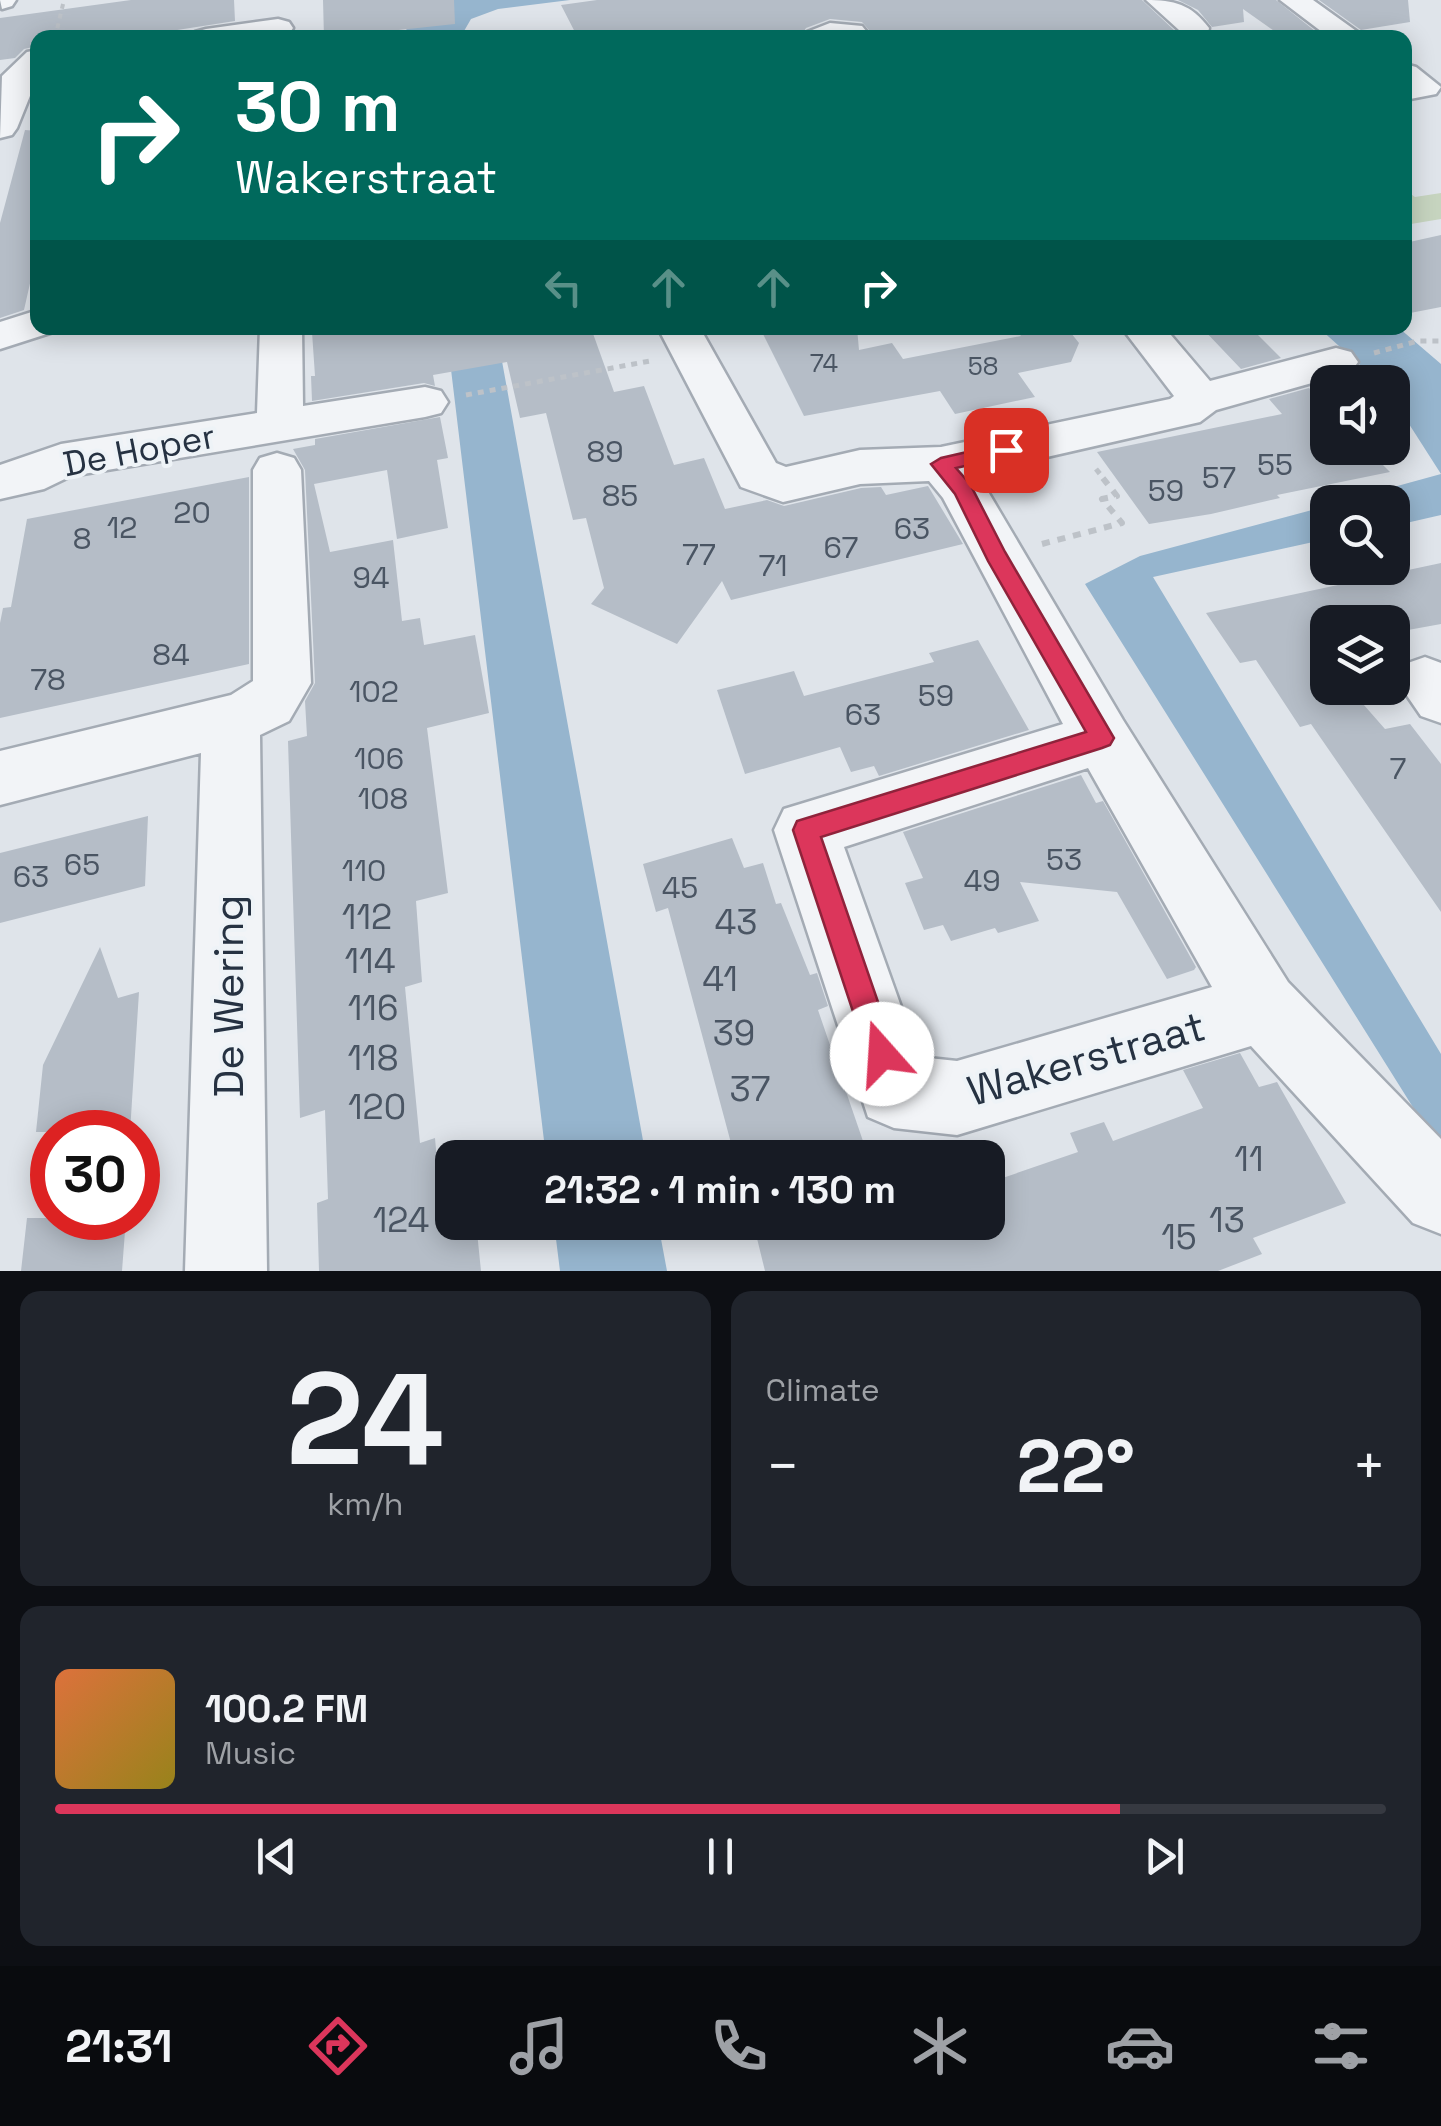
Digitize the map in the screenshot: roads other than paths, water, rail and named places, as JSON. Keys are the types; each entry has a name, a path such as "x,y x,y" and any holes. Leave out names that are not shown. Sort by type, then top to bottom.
{"street":[{"path":"1160,0 1194,30"},
{"path":"1294,0 1339,30"},
{"path":"242,30 277,22"},
{"path":"0,128 18,76 30,66"},
{"path":"1412,79 1425,87 1412,89"},
{"path":"0,336 30,326"},
{"path":"0,778 260,712 275,701 283,683 278,447 282,335"},
{"path":"1149,335 1200,399"},
{"path":"687,340 758,475 783,485 860,467 941,464 1072,436 1184,411 1200,399 1336,362"},
{"name":"De Hoper","path":"0,482 27,477 61,461 278,447 425,402"},
{"path":"941,464 963,490 996,555 1262,1007 1441,1195"},
{"name":"De Wering","path":"226,1271 231,720"},
{"name":"Wakerstraat","path":"1102,738 806,830 894,1091 957,1098 1262,1007"}],"water":[{"path":"400,0 570,0 498,9 471,19 465,30 406,30"},
{"path":"447,335 497,335 643,1140 544,1140"},
{"path":"1327,335 1407,335 1441,364 1441,474 1410,426 1410,365 1360,365"},
{"path":"1441,474 1441,515 1410,522 1410,485 1401,485"},
{"path":"1310,511 1310,543 1153,577 1441,1054 1441,1152 1085,584 1140,556"},
{"path":"556,1240 661,1240 667,1271 560,1271"}]}
